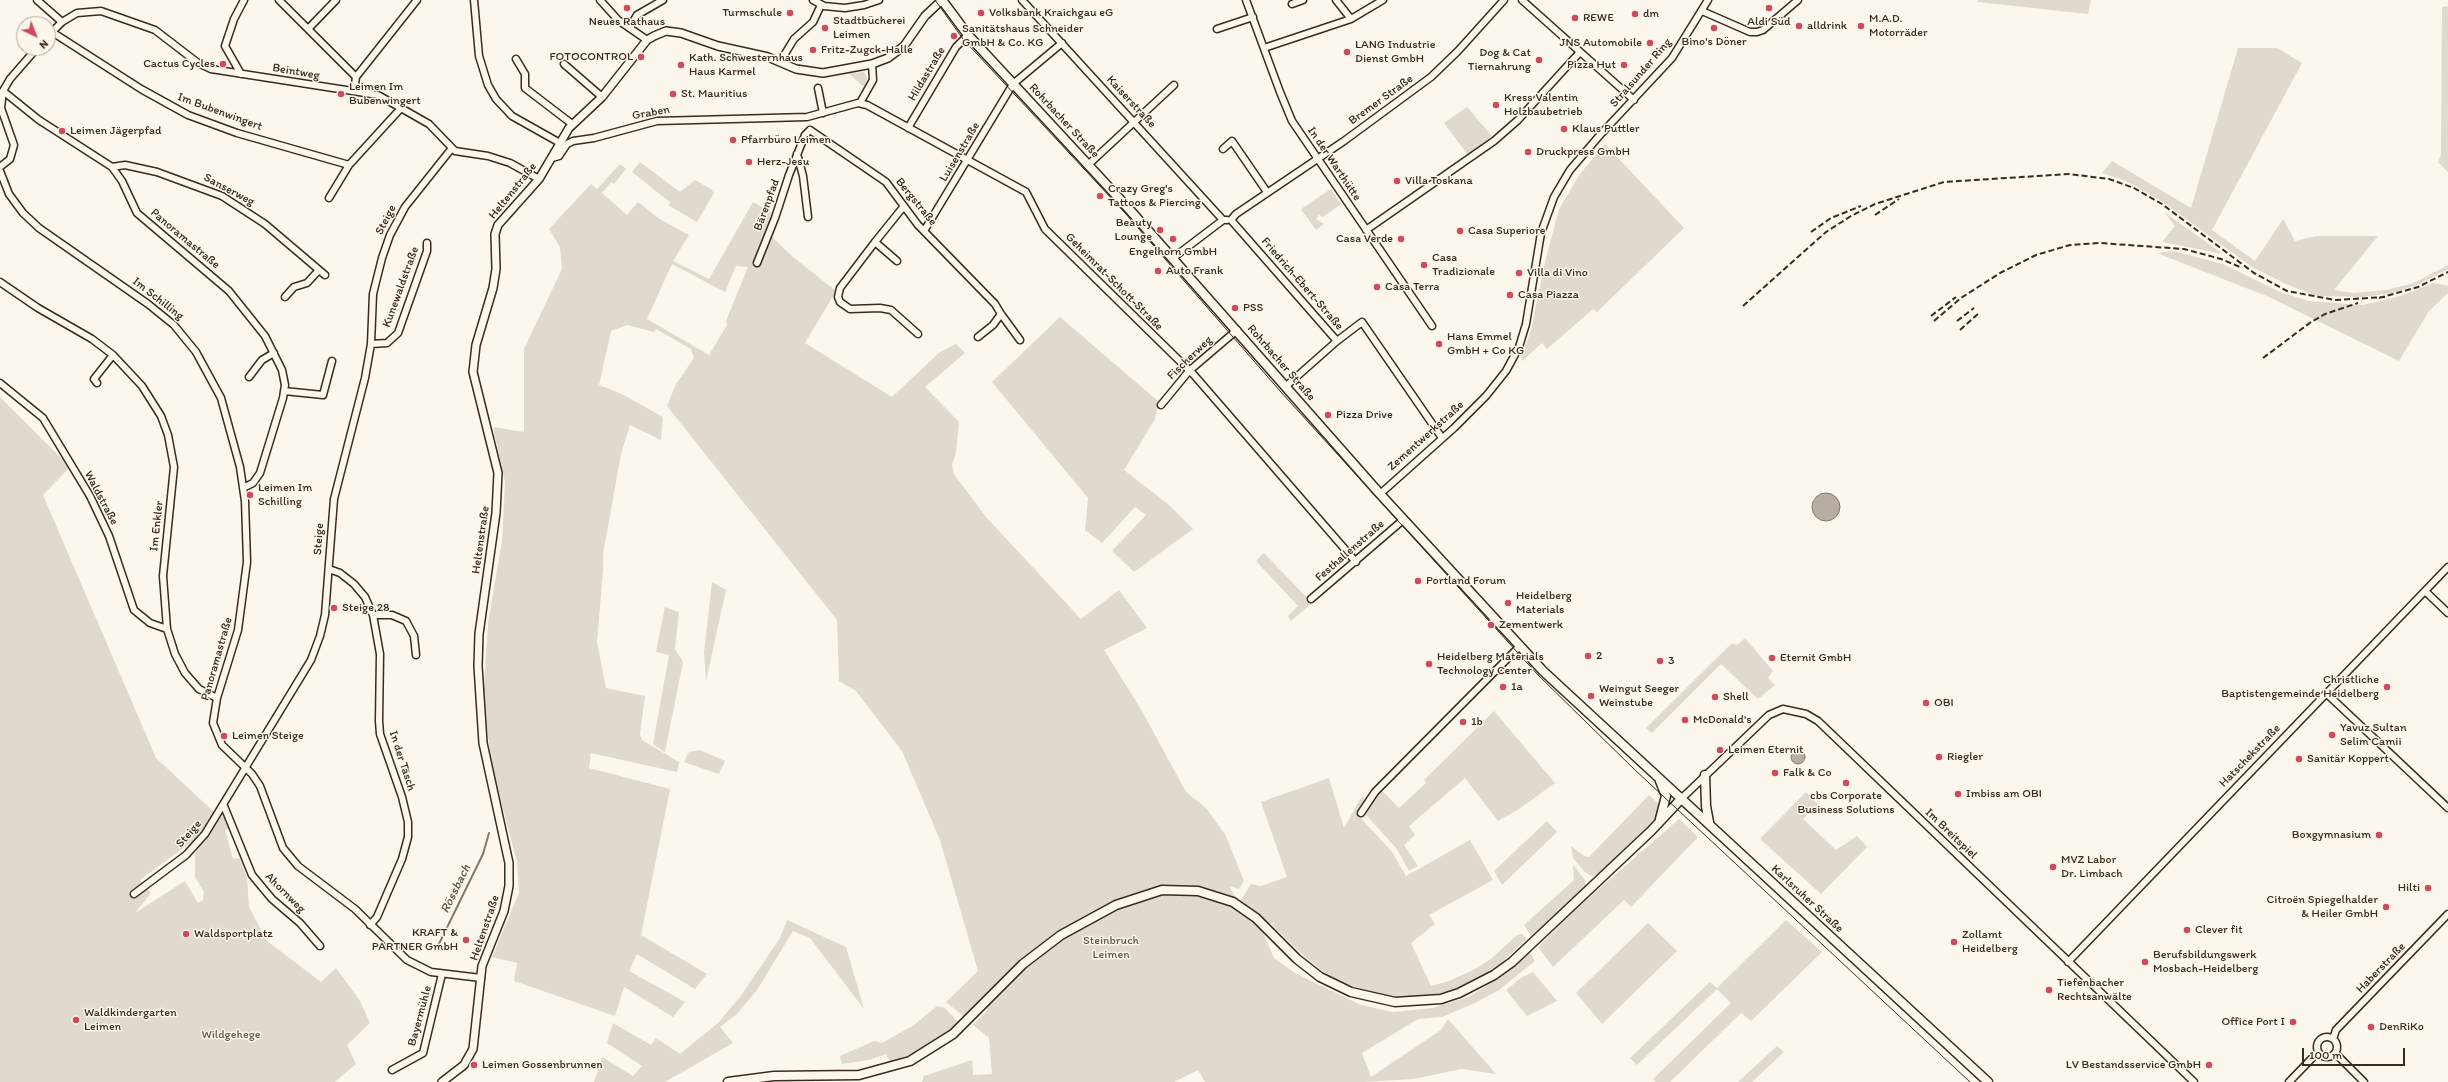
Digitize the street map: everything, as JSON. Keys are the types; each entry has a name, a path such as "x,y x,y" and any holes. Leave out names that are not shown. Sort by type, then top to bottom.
{"main road":[{"name":"Rohrbacher Straße","path":"942,0 968,34 1173,258 1403,520 1520,646 1610,734"},
{"name":"Karlsruher Straße","path":"1610,734 1709,822 1988,1082"},
{"path":"1706,775 1706,806 1709,822"},
{"path":"1659,823 1666,796 1660,778"},
{"path":"728,1082 774,1076 859,1074 901,1064 923,1054 953,1034 1033,955 1066,932 1106,910 1152,892 1186,890 1228,900 1256,918 1297,959 1320,977 1351,992 1380,1000 1421,1002 1459,993 1494,975 1524,951 1659,823 1682,798"}],"street":[{"path":"37,0 62,22"},
{"path":"241,74 225,46 234,19 244,0"},
{"path":"279,0 356,77"},
{"path":"308,29 336,0"},
{"path":"354,91 356,77 417,0"},
{"path":"474,0 479,56 488,85 496,99 512,116 560,143"},
{"path":"600,0 618,20 647,40 660,33 676,32 709,43 762,56 796,69 813,73 872,64 888,58 899,51 925,16 942,0"},
{"path":"630,27 637,15 663,0"},
{"path":"814,0 821,5 852,7 879,0"},
{"path":"852,0 852,7"},
{"name":"Kaiserstraße","path":"1022,0 1223,220"},
{"name":"In der Warthütte","path":"1246,0 1292,120 1316,159 1432,326"},
{"path":"1292,4 1304,0"},
{"path":"1336,0 1351,19"},
{"path":"1264,48 1351,19 1383,0"},
{"name":"Bremer Straße","path":"1231,220 1268,192 1431,77 1458,51 1504,0"},
{"path":"1522,0 1634,100"},
{"name":"Stralsunder Ring","path":"1487,395 1506,371 1519,347 1532,298 1541,233 1554,197 1570,170 1600,135 1672,58 1708,0"},
{"path":"1702,11 1750,32 1757,32 1767,27 1798,0"},
{"path":"780,62 794,39 813,22 821,5"},
{"name":"Beintweg","path":"56,28 62,22 82,12 101,11 155,30 204,66 241,74 378,95 402,107 432,126 452,148 460,153 488,156 510,163 539,180"},
{"path":"1217,29 1252,17"},
{"name":"Hildastraße","path":"908,128 956,48 968,34"},
{"name":"Im Bubenwingert","path":"56,38 141,90 188,115 237,133 349,165"},
{"name":"Heltenstraße","path":"442,1082 464,1065 473,1049 484,961 507,901 510,879 507,853 486,762 480,717 479,634 496,513 498,473 478,396 473,365 476,345 493,288 496,229 502,218 539,180 572,124 602,97 647,40"},
{"name":"Luisenstraße","path":"924,231 1013,84 1062,43"},
{"path":"1366,230 1494,141 1518,120 1580,52"},
{"path":"0,167 10,159 14,145 1,108 2,88 30,56"},
{"path":"516,59 525,74 525,88 572,124"},
{"path":"564,64 602,97"},
{"path":"810,130 810,117 860,103 873,80 872,64"},
{"path":"1088,164 1174,85"},
{"name":"Panoramastraße","path":"2,88 39,120 112,167 122,181 137,213 229,291 253,320 274,353 284,377 284,391 265,462 253,483 243,488 247,562 242,608 233,648 216,698 213,715 218,738 222,745 246,768 263,791 276,835 286,852 298,866 345,901 407,960 422,969 442,974 481,978"},
{"path":"818,88 823,113"},
{"name":"Geheimrat-Schott-Straße","path":"860,103 867,105 1026,192 1045,229 1189,371 1356,562"},
{"path":"329,198 349,165 402,107"},
{"name":"Graben","path":"552,158 559,156 567,144 573,141 594,138 657,121 700,119 732,121 810,117"},
{"name":"Bärenpfad","path":"757,263 797,154 810,130"},
{"name":"Bergstraße","path":"810,130 886,182 924,231 978,284 1020,340"},
{"path":"1223,149 1232,141 1268,192"},
{"name":"Steige","path":"134,894 191,850 224,806 305,671 316,648 325,615 334,499 365,378 371,344 373,294 390,235 412,198 452,148"},
{"path":"797,154 803,176 808,217"},
{"name":"Sanserweg","path":"112,167 125,165 157,172 222,196 265,224 325,275"},
{"name":"Im Schilling","path":"0,171 12,199 39,228 154,308 174,325 189,342 210,375 221,398 236,447 243,488"},
{"path":"904,206 840,288 838,297 840,302 850,309 888,309 897,314 918,334"},
{"path":"1173,258 1223,220 1231,220"},
{"name":"Friedrich-Ebert-Straße","path":"1231,220 1337,341 1362,322 1442,438"},
{"path":"875,242 898,261"},
{"name":"Kunewaldstraße","path":"371,344 387,342 398,333 427,251 427,243"},
{"path":"285,297 294,287 307,283 319,270"},
{"name":"Im Enkler","path":"0,282 38,308 92,339 113,355 130,372 151,399 165,426 172,453 173,475 164,576 167,629 174,654 184,673 199,689 216,698"},
{"path":"978,337 993,325 1001,314"},
{"name":"Fischerweg","path":"1161,405 1189,371 1236,330"},
{"path":"1285,387 1337,341"},
{"path":"249,377 262,360 274,353"},
{"path":"93,380 113,355"},
{"path":"284,391 323,395 332,362"},
{"name":"Waldstraße","path":"0,382 43,418 90,496 103,521 134,610 144,620 167,629"},
{"name":"Zementwerkstraße","path":"1380,494 1487,395"},
{"name":"Festhallenstraße","path":"1311,599 1356,562 1403,520"},
{"name":"Hatschekstraße","path":"2068,962 2448,567"},
{"name":"In der Täsch","path":"329,569 340,573 354,584 365,597 373,615 380,654 380,734 405,806 409,832 400,865 377,917 370,925"},
{"path":"2425,591 2448,613"},
{"path":"373,615 392,615 406,621 414,636 416,655"},
{"path":"1361,813 1375,792 1520,646"},
{"path":"2326,693 2448,808"},
{"name":"Im Breitspiel","path":"1682,798 1769,715 1783,709 1806,714 1818,721 2194,1082"},
{"name":"Ahornweg","path":"224,806 252,875 272,899 300,923 320,946"},
{"name":"Haberstraße","path":"2334,1039 2336,1030 2448,914"},
{"name":"Bayermühle","path":"392,1070 423,1053 442,974"},
{"path":"2328,1037 2334,1039 2337,1047 2335,1053 2326,1057 2318,1052 2316,1046 2319,1040 2328,1037"},
{"path":"2289,1082 2318,1052"},
{"path":"2335,1053 2364,1082"}],"green space":[{"path":"1978,0 2091,0 2088,14 1978,2"},
{"path":"2448,6 2448,172 2438,162 2441,155 2442,7"},
{"path":"2238,48 2277,48 2302,63 2212,230 2255,261 2283,219 2295,241 2316,236 2378,236 2334,290 2353,293 2386,290 2414,283 2448,265 2448,269 2417,285 2393,293 2362,297 2315,296 2252,267 2163,202 2126,181 2102,173 2112,161 2191,208"},
{"path":"864,72 868,79 864,87 848,73"},
{"path":"1467,107 1492,136 1468,155 1444,123"},
{"path":"1605,144 1684,228 1597,312 1593,309 1547,349 1542,343 1522,361 1521,358 1531,330 1545,262 1559,209 1580,174"},
{"path":"640,162 680,192 695,180 711,189 714,193 697,222 668,205 671,203 632,172"},
{"name":"Steinbruch Leimen","path":"620,164 626,169 614,184 611,182 602,193 627,215 638,202 658,218 689,235 673,261 709,279 753,202 775,214 769,234 793,257 836,291 805,343 892,397 940,352 956,344 965,353 925,387 959,422 956,452 952,465 954,474 986,517 1081,619 1119,590 1147,628 1104,650 1142,711 1186,792 1206,808 1226,836 1244,881 1239,889 1229,886 1241,907 1246,904 1241,900 1251,884 1261,886 1287,877 1261,802 1329,778 1344,828 1362,796 1366,802 1358,815 1392,852 1406,876 1470,840 1493,880 1429,915 1435,924 1411,943 1431,986 1449,981 1475,969 1491,959 1517,935 1522,934 1527,939 1502,962 1476,981 1437,996 1395,999 1371,993 1330,977 1305,957 1272,925 1275,922 1261,928 1274,958 1295,973 1361,1005 1393,1012 1432,1008 1468,997 1500,978 1530,953 1535,961 1499,990 1475,1003 1442,1017 1418,1019 1362,1053 1371,1077 1441,1030 1448,1019 1496,1074 1461,1069 1414,1079 1365,1082 1205,1082 1198,1070 1174,1082 922,1082 924,1076 972,1060 973,1075 992,1074 989,1038 973,1025 987,1011 984,997 966,1018 946,1002 978,971 940,840 902,751 856,691 839,681 837,620 667,406 676,384 694,358 691,349 656,329 654,332 627,325 611,331 599,385 622,394 663,417 661,440 630,425 621,454 603,554 597,642 606,688 645,696 640,734 642,740 679,762 677,772 591,753 589,768 670,789 641,935 707,974 695,989 637,954 629,971 685,1002 673,1017 624,987 615,1016 514,981 517,963 492,957 519,893 517,862 493,771 483,702 488,623 502,541 505,482 493,427 524,432 524,349 562,269 560,247 549,229 591,184 597,189","holes":["672,264 725,292 736,266 748,267 726,321 727,325 709,355 647,319"]},
{"path":"1331,189 1341,204 1323,217 1319,215 1316,219 1324,224 1316,230 1301,209"},
{"path":"2164,212 2223,254 2162,242 2175,226"},
{"path":"2173,251 2223,264 2280,292 2309,301 2363,305 2397,297 2434,283 2448,286 2448,293 2429,311 2399,361 2269,297 2157,253"},
{"path":"1060,317 1159,402 1155,419 1124,470 1169,505 1193,529 1134,572 1112,551 1146,515 1135,507 1102,543 1085,530 1088,498 992,382"},
{"name":"Wildgehege","path":"0,397 70,467 43,495 156,758 214,812 197,838 140,880 151,893 135,913 185,881 198,903 203,900 204,892 195,877 195,853 221,815 227,818 230,828 225,830 233,859 240,858 247,877 249,907 267,941 321,982 336,968 360,1001 370,1023 347,1045 356,1064 335,1082 0,1082"},
{"path":"1264,553 1312,603 1291,621 1288,616 1298,606 1256,561"},
{"path":"712,582 726,590 706,681 704,652"},
{"path":"665,607 679,612 675,649 683,662 665,752 653,744 669,655 656,652"},
{"path":"1745,638 1773,671 1768,678 1775,685 1758,699 1721,664 1652,733 1646,728 1732,643 1737,645"},
{"path":"1494,711 1555,783 1519,809 1498,821 1465,778 1409,826 1415,835 1404,845 1418,866 1409,871 1397,849 1367,816 1365,811 1381,790 1399,808 1426,783 1424,780"},
{"path":"700,750 725,761 719,774 684,762 689,752"},
{"path":"1806,792 1818,804 1803,819 1836,850 1857,836 1867,847 1821,894 1760,839"},
{"path":"1649,795 1662,807 1655,819 1599,874 1592,876 1585,872 1573,858 1571,846 1584,856 1589,857"},
{"path":"1679,819 1698,837 1631,907 1624,900 1553,967 1538,947 1576,909"},
{"path":"1547,821 1557,832 1502,885 1494,871"},
{"path":"1573,865 1585,880 1586,887 1531,936 1524,925 1574,880"},
{"path":"787,920 846,947 864,1009 810,938 793,931 757,990 738,1013 720,1027 733,1043 665,1082 594,1082 602,1057 633,1076 642,1066 607,1043 613,1023 651,1045 656,1038 680,1054 718,1023 740,997 780,938"},
{"path":"1786,920 1822,952 1751,1021 1741,1013 1670,1082 1656,1082 1653,1079 1731,1003 1717,989 1637,1065 1630,1058 1710,982 1717,988"},
{"path":"1648,923 1677,951 1602,1024 1576,993"},
{"path":"1533,972 1557,1001 1527,1016 1506,990 1521,978"},
{"path":"937,1006 945,1008 959,1023 943,1037 917,1052 890,1062 886,1054 869,1060 842,1064 840,1056 874,1041 882,1043 914,1025"},
{"path":"1777,1046 1784,1052 1752,1082 1738,1082"}],"shaded area":[{"path":"1826,493 1836,497 1840,507 1836,517 1826,521 1816,517 1812,507 1816,497"},
{"path":"1798,750 1803,752 1805,757 1803,762 1798,764 1793,762 1791,757 1793,752"}],"waterway":[{"name":"Rössbach","path":"436,950 483,854 489,833"}],"tram line":[{"path":"935,0 963,39 1125,213 1280,391 1538,675 1634,769 1970,1082"}],"railway":[{"path":"1743,306 1826,232 1851,216 1875,204 1944,182 2069,174 2109,179 2134,188 2162,204 2254,273 2287,291 2335,300 2385,297"},
{"path":"1875,215 1899,199"},
{"path":"1811,232 1831,218 1861,206"},
{"path":"1934,321 1961,298 2000,273 2036,255 2070,245 2100,243 2184,249 2221,259 2240,267"},
{"path":"2379,298 2418,287 2448,272"},
{"path":"1931,316 1956,297"},
{"path":"2263,358 2311,322 2325,314 2358,303"},
{"path":"1957,321 1974,308"},
{"path":"1960,330 1979,313"}],"place":[{"name":"Neues Rathaus","path":"627,8"},
{"name":"Aldi Süd","path":"1769,8"},
{"name":"Turmschule","path":"790,13"},
{"name":"Volksbank Kraichgau eG","path":"981,13"},
{"name":"dm","path":"1635,14"},
{"name":"REWE","path":"1575,18"},
{"name":"alldrink","path":"1799,26"},
{"name":"M.A.D. Motorräder","path":"1861,26"},
{"name":"Stadtbücherei Leimen","path":"825,28"},
{"name":"Bino's Döner","path":"1714,28"},
{"name":"Sanitätshaus Schneider GmbH & Co. KG","path":"954,36"},
{"name":"JNS Automobile","path":"1650,43"},
{"name":"Fritz-Zugck-Halle","path":"813,50"},
{"name":"LANG Industrie Dienst GmbH","path":"1347,52"},
{"name":"FOTOCONTROL","path":"641,57"},
{"name":"Dog & Cat Tiernahrung","path":"1539,60"},
{"name":"Cactus Cycles","path":"223,64"},
{"name":"Kath. Schwesternhaus Haus Karmel","path":"681,65"},
{"name":"Pizza Hut","path":"1624,65"},
{"name":"Leimen Im Bubenwingert","path":"341,94"},
{"name":"St. Mauritius","path":"673,94"},
{"name":"Kress Valentin Holzbaubetrieb","path":"1496,105"},
{"name":"Klaus Puttler","path":"1564,129"},
{"name":"Leimen Jägerpfad","path":"62,131"},
{"name":"Pfarrbüro Leimen","path":"733,140"},
{"name":"Druckpress GmbH","path":"1528,152"},
{"name":"Herz-Jesu","path":"749,162"},
{"name":"Villa Toskana","path":"1397,181"},
{"name":"Crazy Greg's Tattoos & Piercing","path":"1100,196"},
{"name":"Beauty Lounge","path":"1160,230"},
{"name":"Casa Superiore","path":"1460,231"},
{"name":"Engelhorn GmbH","path":"1173,239"},
{"name":"Casa Verde","path":"1401,239"},
{"name":"Casa Tradizionale","path":"1424,265"},
{"name":"Auto Frank","path":"1158,271"},
{"name":"Villa di Vino","path":"1519,273"},
{"name":"Casa Terra","path":"1377,287"},
{"name":"Casa Piazza","path":"1510,295"},
{"name":"PSS","path":"1235,308"},
{"name":"Hans Emmel GmbH + Co KG","path":"1439,344"},
{"name":"Pizza Drive","path":"1328,415"},
{"name":"Leimen Im Schilling","path":"250,495"},
{"name":"Portland Forum","path":"1418,581"},
{"name":"Heidelberg Materials","path":"1508,603"},
{"name":"Steige 28","path":"334,608"},
{"name":"Zementwerk","path":"1491,625"},
{"name":"2","path":"1588,656"},
{"name":"Eternit GmbH","path":"1772,658"},
{"name":"3","path":"1660,661"},
{"name":"Heidelberg Materials Technology Center","path":"1429,664"},
{"name":"1a","path":"1503,687"},
{"name":"Christliche Baptistengemeinde Heidelberg","path":"2387,687"},
{"name":"Weingut Seeger Weinstube","path":"1591,696"},
{"name":"Shell","path":"1715,697"},
{"name":"OBI","path":"1926,703"},
{"name":"McDonald's","path":"1685,720"},
{"name":"1b","path":"1463,722"},
{"name":"Yavuz Sultan Selim Camii","path":"2332,735"},
{"name":"Leimen Steige","path":"224,736"},
{"name":"Leimen Eternit","path":"1720,750"},
{"name":"Riegler","path":"1939,757"},
{"name":"Sanitär Koppert","path":"2299,759"},
{"name":"Falk & Co","path":"1775,773"},
{"name":"cbs Corporate Business Solutions","path":"1846,783"},
{"name":"Imbiss am OBI","path":"1958,794"},
{"name":"Boxgymnasium","path":"2379,835"},
{"name":"MVZ Labor Dr. Limbach","path":"2053,867"},
{"name":"Hilti","path":"2428,888"},
{"name":"Citroën Spiegelhalder & Heiler GmbH","path":"2386,907"},
{"name":"Clever fit","path":"2187,930"},
{"name":"Waldsportplatz","path":"186,934"},
{"name":"KRAFT & PARTNER GmbH","path":"466,940"},
{"name":"Zollamt Heidelberg","path":"1954,942"},
{"name":"Berufsbildungswerk Mosbach-Heidelberg","path":"2145,962"},
{"name":"Tiefenbacher Rechtsanwälte","path":"2049,990"},
{"name":"Waldkindergarten Leimen","path":"76,1020"},
{"name":"Office Port I","path":"2293,1022"},
{"name":"DenRiKo","path":"2371,1027"},
{"name":"Leimen Gossenbrunnen","path":"474,1065"},
{"name":"LV Bestandsservice GmbH","path":"2209,1065"}]}
